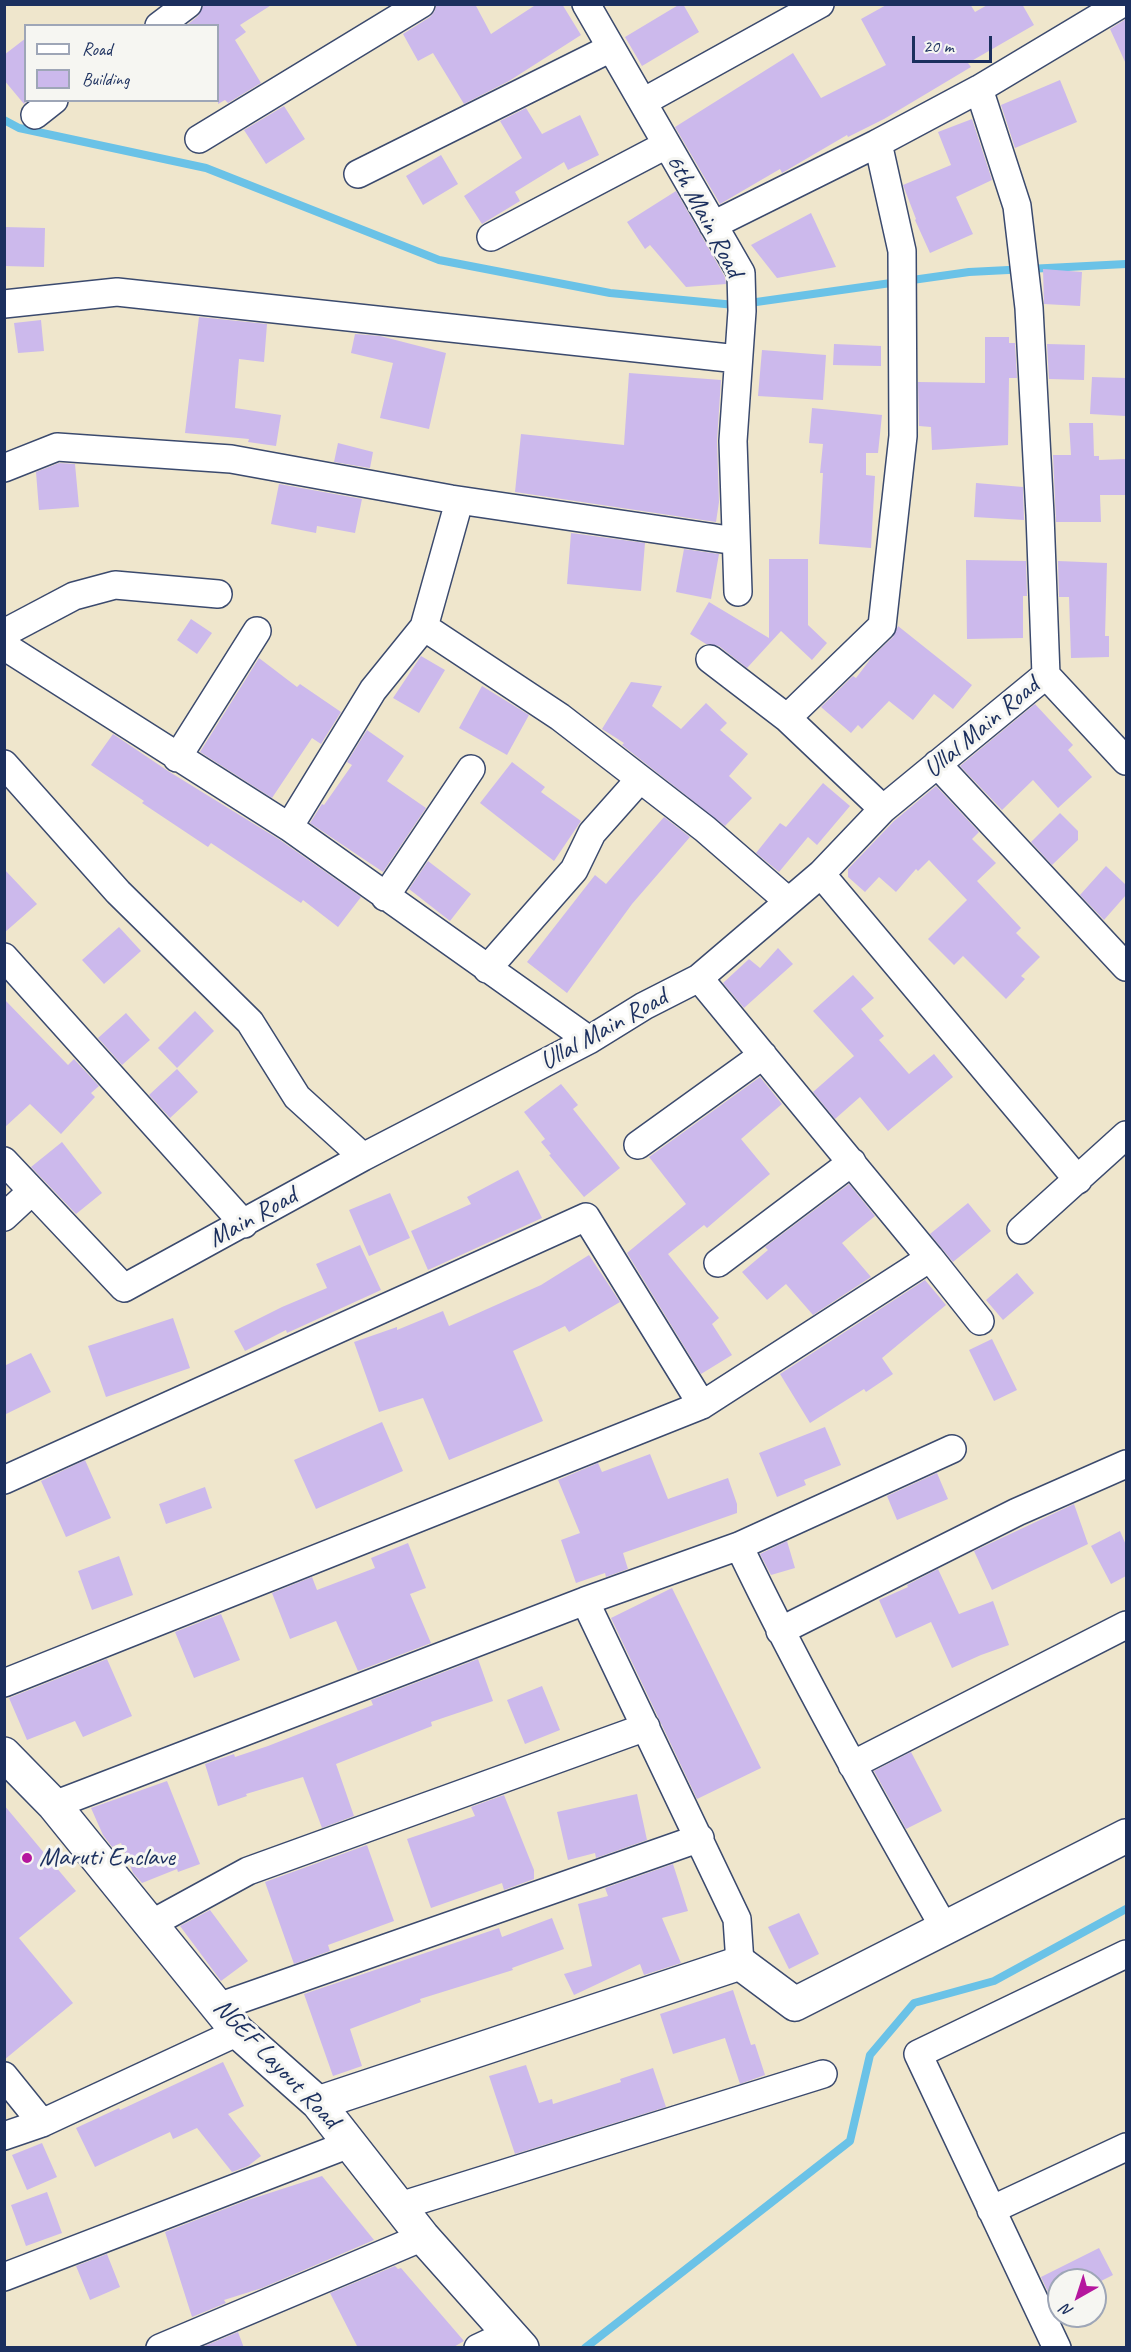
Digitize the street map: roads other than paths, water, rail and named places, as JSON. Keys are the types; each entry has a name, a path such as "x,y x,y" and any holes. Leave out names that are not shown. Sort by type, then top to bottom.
{"street":[{"path":"162,24 188,4"},
{"path":"199,139 421,4"},
{"name":"6th Main Road","path":"586,4 741,273 742,310 734,441 738,592"},
{"path":"643,102 820,4"},
{"path":"713,225 878,143 980,89 1121,4"},
{"path":"358,174 611,48"},
{"name":"Ullal Main Road","path":"501,1087 589,1041 644,1006 699,978 821,874 883,809 1046,675 1040,515 1024,269 1017,206 980,89"},
{"path":"787,718 882,626 903,436 902,251 878,143"},
{"path":"491,237 666,145"},
{"path":"4,304 117,292 738,359"},
{"path":"4,468 57,447 231,459 451,499 735,541"},
{"path":"289,827 373,690 424,627 457,509 451,499"},
{"path":"4,633 74,596 115,585 218,594"},
{"path":"424,627 560,717 705,829 788,901"},
{"path":"177,758 257,631"},
{"path":"4,646 289,827 589,1041"},
{"path":"710,659 787,718 883,809"},
{"path":"1046,675 1126,761"},
{"path":"4,764 118,892 250,1022 297,1097 363,1156"},
{"path":"938,764 1126,967"},
{"path":"385,897 471,769"},
{"path":"488,969 574,870 592,833 640,779"},
{"path":"821,874 1078,1180"},
{"path":"4,957 244,1224"},
{"path":"699,978 852,1162 980,1322"},
{"path":"638,1145 763,1055"},
{"name":"Main Road","path":"33,1191 124,1288 244,1224 363,1156 501,1087"},
{"path":"1021,1230 1126,1135"},
{"path":"4,1161 33,1191 4,1216"},
{"path":"718,1263 852,1162"},
{"path":"4,1480 586,1217 702,1405"},
{"path":"4,1683 702,1405 930,1258"},
{"path":"54,1805 585,1601 739,1546 952,1449"},
{"path":"780,1631 1017,1512 1126,1464"},
{"path":"739,1546 780,1631 852,1765 945,1929"},
{"path":"585,1601 737,1919 740,1963 795,2004 1126,1836"},
{"path":"852,1765 1126,1625"},
{"path":"151,1924 248,1871 646,1727"},
{"name":"NGEF Layout Road","path":"4,1754 54,1805 228,2020 318,2103 352,2143 423,2237 516,2340"},
{"path":"4,2136 42,2123 228,2020 700,1838"},
{"path":"1057,2348 918,2054 1126,1954"},
{"path":"318,2103 740,1963"},
{"path":"399,2206 823,2074"},
{"path":"4,2076 42,2123"},
{"path":"4,2277 352,2143"},
{"path":"991,2210 1126,2147"},
{"path":"160,2348 423,2237"},
{"path":"478,2348 516,2340"}],"waterway":[{"path":"4,120 19,128 206,168 439,260 610,293 735,305 969,272 1126,264"},
{"path":"585,2348 850,2141 870,2055 914,2003 994,1981 1126,1909"}],"place":[{"name":"Maruti Enclave","path":"27,1858"}]}
